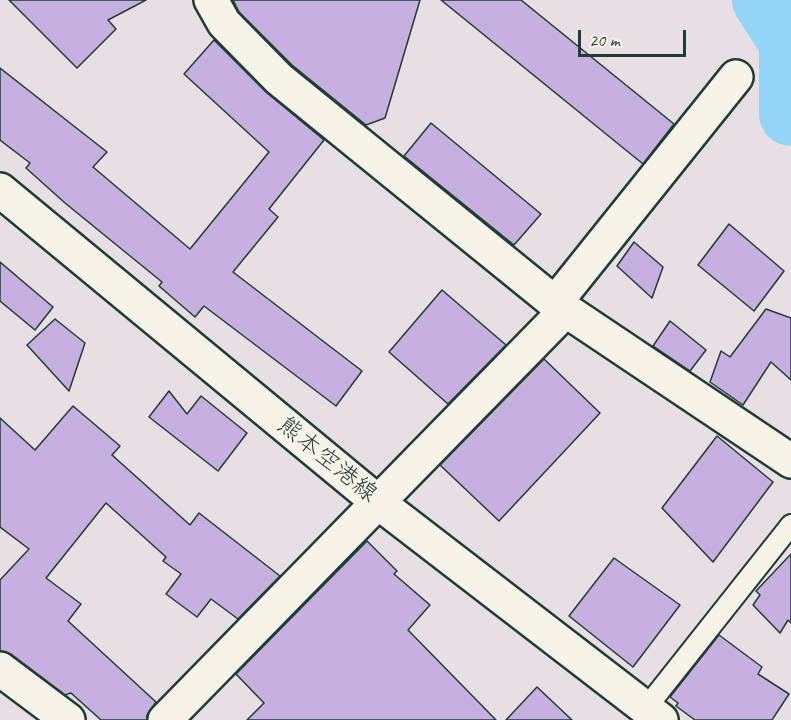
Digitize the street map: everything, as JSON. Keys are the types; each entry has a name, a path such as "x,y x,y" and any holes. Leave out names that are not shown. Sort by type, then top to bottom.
{"street":[{"path":"211,0 224,23 279,79 560,307 791,461"},
{"path":"165,720 379,503 560,307 736,77"},
{"name":"熊本空港線","path":"0,190 379,503 653,714"},
{"path":"0,669 68,720"}],"lane":[{"path":"653,714 791,525"}],"building":[{"path":"9,0 146,0 108,20 116,29 77,68"},
{"path":"233,0 420,0 385,118 366,125 292,65 239,12"},
{"path":"441,0 521,0 674,124 643,164"},
{"path":"214,40 266,92 324,140 269,209 278,217 233,272 362,371 336,406 204,306 195,317 159,286 162,282 65,203 26,168 30,163 0,140 0,68 107,152 93,167 190,249 269,152 184,74"},
{"path":"431,123 541,214 514,245 404,156"},
{"path":"729,224 784,271 754,311 698,265"},
{"path":"634,242 663,267 652,298 617,266"},
{"path":"0,262 53,307 35,330 0,301"},
{"path":"442,290 506,345 448,404 389,352"},
{"path":"766,309 791,318 791,380 771,362 743,405 710,382 721,351 730,357"},
{"path":"55,319 85,343 69,391 27,345"},
{"path":"670,321 706,350 690,371 653,346"},
{"path":"544,359 600,413 499,521 440,465"},
{"path":"169,391 187,414 201,396 247,433 218,471 149,417"},
{"path":"73,406 120,446 112,455 190,525 199,513 280,576 238,619 211,599 197,617 166,594 181,574 163,561 166,557 106,503 46,578 81,604 68,621 156,702 147,715 147,720 101,720 71,693 65,695 11,654 0,651 0,580 29,549 0,527 0,418 35,450"},
{"path":"717,436 773,482 713,562 662,508"},
{"path":"367,541 397,571 394,574 430,605 408,630 496,720 247,720 264,703 236,674"},
{"path":"791,554 791,623 788,620 780,633 753,605 760,595 756,591"},
{"path":"614,558 680,605 633,667 569,616"},
{"path":"719,635 762,667 758,674 789,694 772,720 695,720 676,706 678,703 670,697"},
{"path":"537,687 572,720 506,720"}],"waterway":[{"path":"764,0 791,42 791,114"}]}
